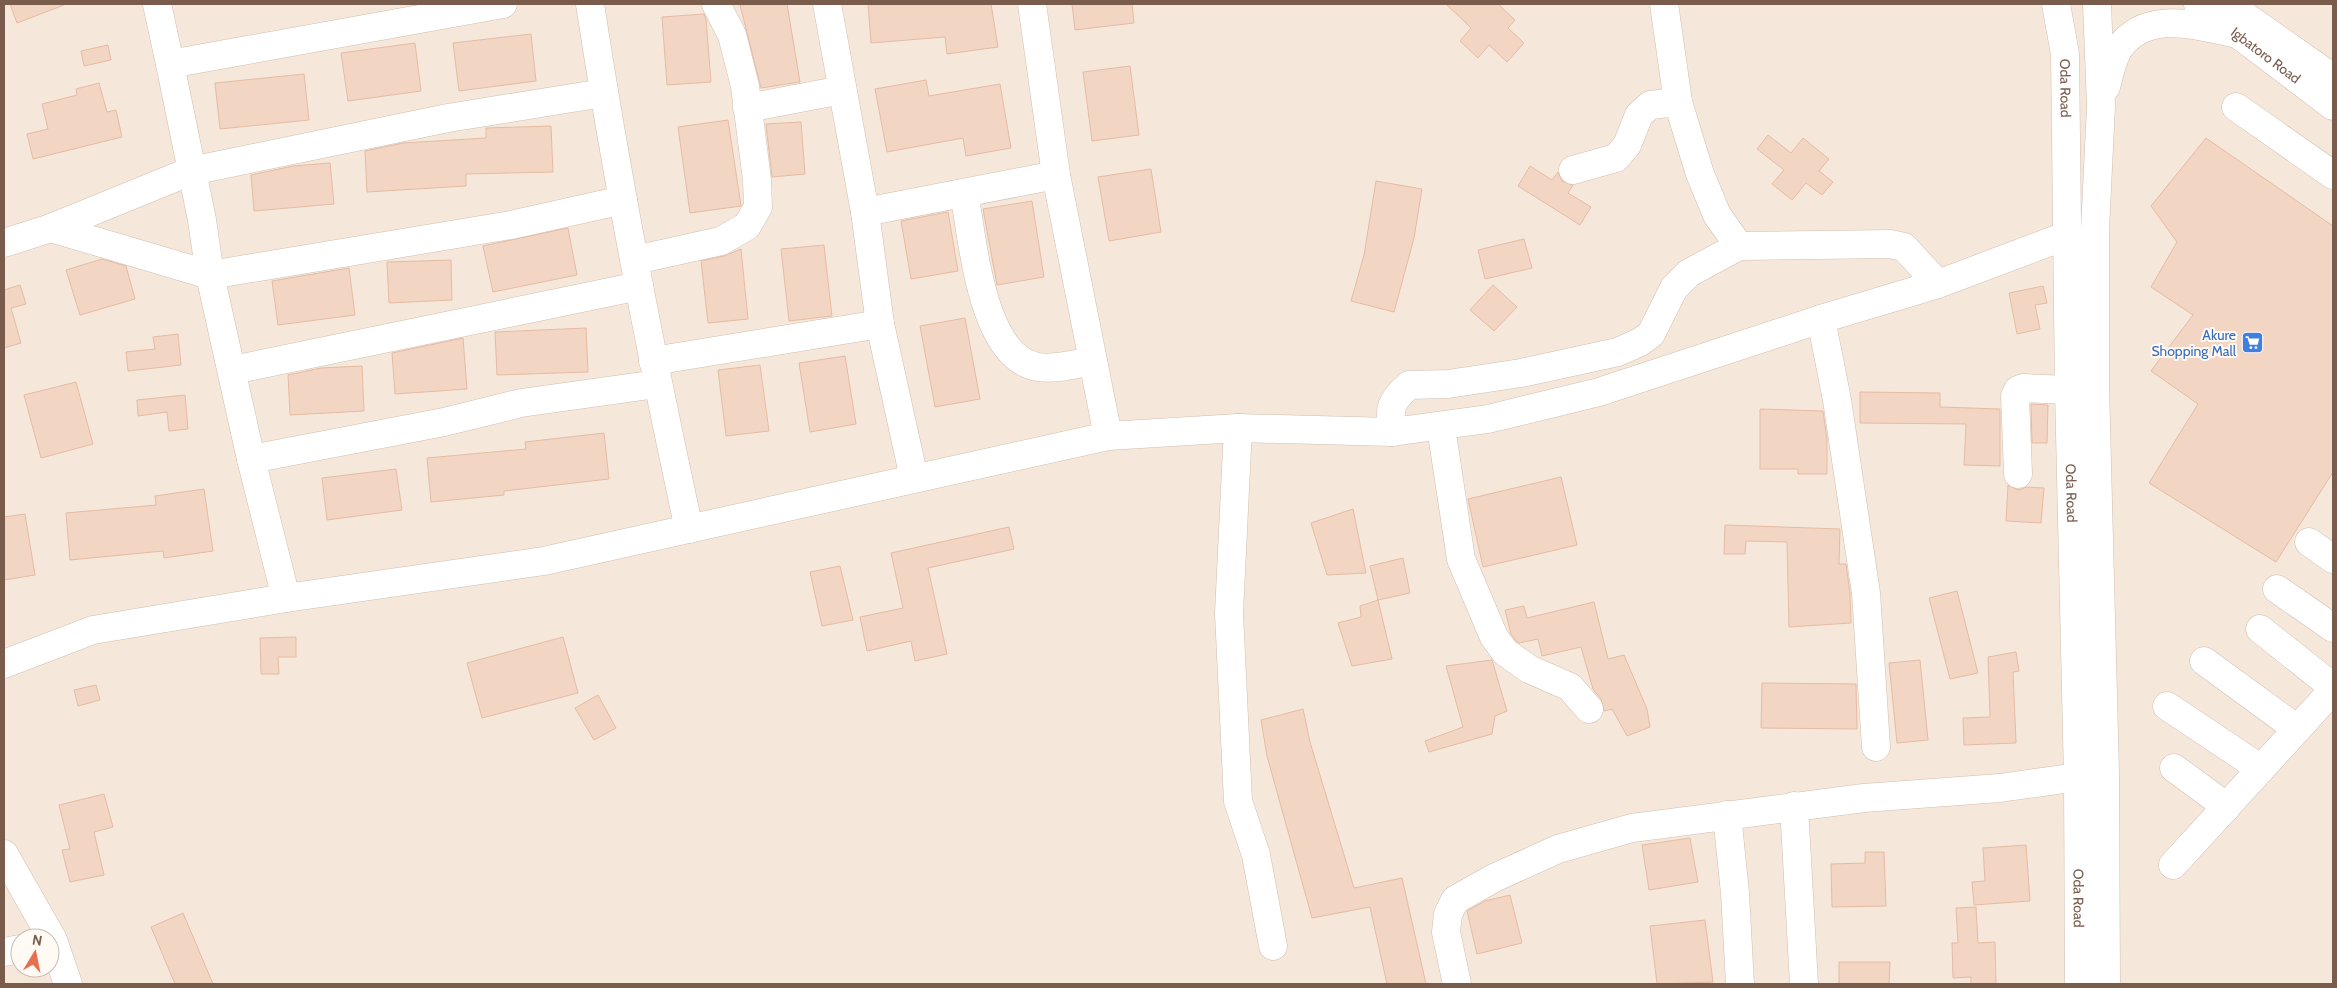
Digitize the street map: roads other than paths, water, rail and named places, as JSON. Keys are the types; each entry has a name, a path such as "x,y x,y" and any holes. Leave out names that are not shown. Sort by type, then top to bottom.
{"street":[{"path":"157,4 202,220 210,275 233,370 251,459 286,598"},
{"path":"170,64 502,4"},
{"path":"590,4 604,93 655,373 689,530"},
{"path":"233,370 637,273 721,241 747,226 758,206 757,180 745,86 732,34 716,4"},
{"path":"827,4 865,212 880,324 914,478"},
{"path":"1032,4 1056,175 1108,436"},
{"path":"1664,4 1678,102 1700,174 1717,215 1739,246"},
{"name":"Oda Road","path":"2056,4 2065,54 2080,984"},
{"name":"Oda Road","path":"2097,4 2101,106 2095,230 2095,385 2105,773 2106,984"},
{"name":"Igbatoro Road","path":"2198,4 2333,106"},
{"name":"Igbatoro Road","path":"2228,4 2333,78"},
{"path":"2101,106 2118,51 2126,40 2142,30 2159,23 2184,22 2238,34"},
{"path":"747,108 842,90"},
{"path":"6,240 51,228 191,171 448,118 604,93"},
{"path":"1573,170 1616,158 1627,145 1639,115 1650,104 1678,102"},
{"path":"2236,107 2333,174"},
{"path":"865,212 1056,175"},
{"path":"964,193 985,306 1002,343 1020,359 1037,367 1052,368 1092,360"},
{"path":"51,228 210,275 511,225 624,200"},
{"path":"4,664 93,630 286,598 544,560 689,530 1108,436 1238,428 1392,432 1488,419 1599,392 1821,319 1938,284 2068,235"},
{"path":"1392,432 1390,410 1395,397 1409,385 1448,384 1521,373 1618,352 1640,342 1651,334 1674,288 1689,273 1739,246 1890,244 1904,246 1938,284"},
{"path":"1821,319 1837,400 1866,592 1876,747"},
{"path":"251,459 444,422 521,403 880,324"},
{"path":"2018,474 2016,396 2018,390 2023,388 2069,390"},
{"path":"1440,427 1461,558 1494,637 1505,652 1529,669 1570,687 1590,710"},
{"path":"1238,428 1229,613 1238,801 1256,855 1272,946"},
{"path":"2309,542 2333,559"},
{"path":"2277,589 2333,628"},
{"path":"2173,865 2333,689 2260,629"},
{"path":"2204,661 2297,730"},
{"path":"2168,706 2261,769"},
{"path":"2174,768 2227,807"},
{"path":"1457,984 1446,932 1448,914 1456,900 1494,878 1558,849 1632,828 1727,815 1794,806 2000,788 2078,778"},
{"path":"1794,806 1804,984"},
{"path":"1727,815 1735,893 1740,984"},
{"path":"4,854 44,928"},
{"path":"60,964 68,984"}],"place":[{"name":"Akure Shopping Mall","path":"2252,343"}]}
